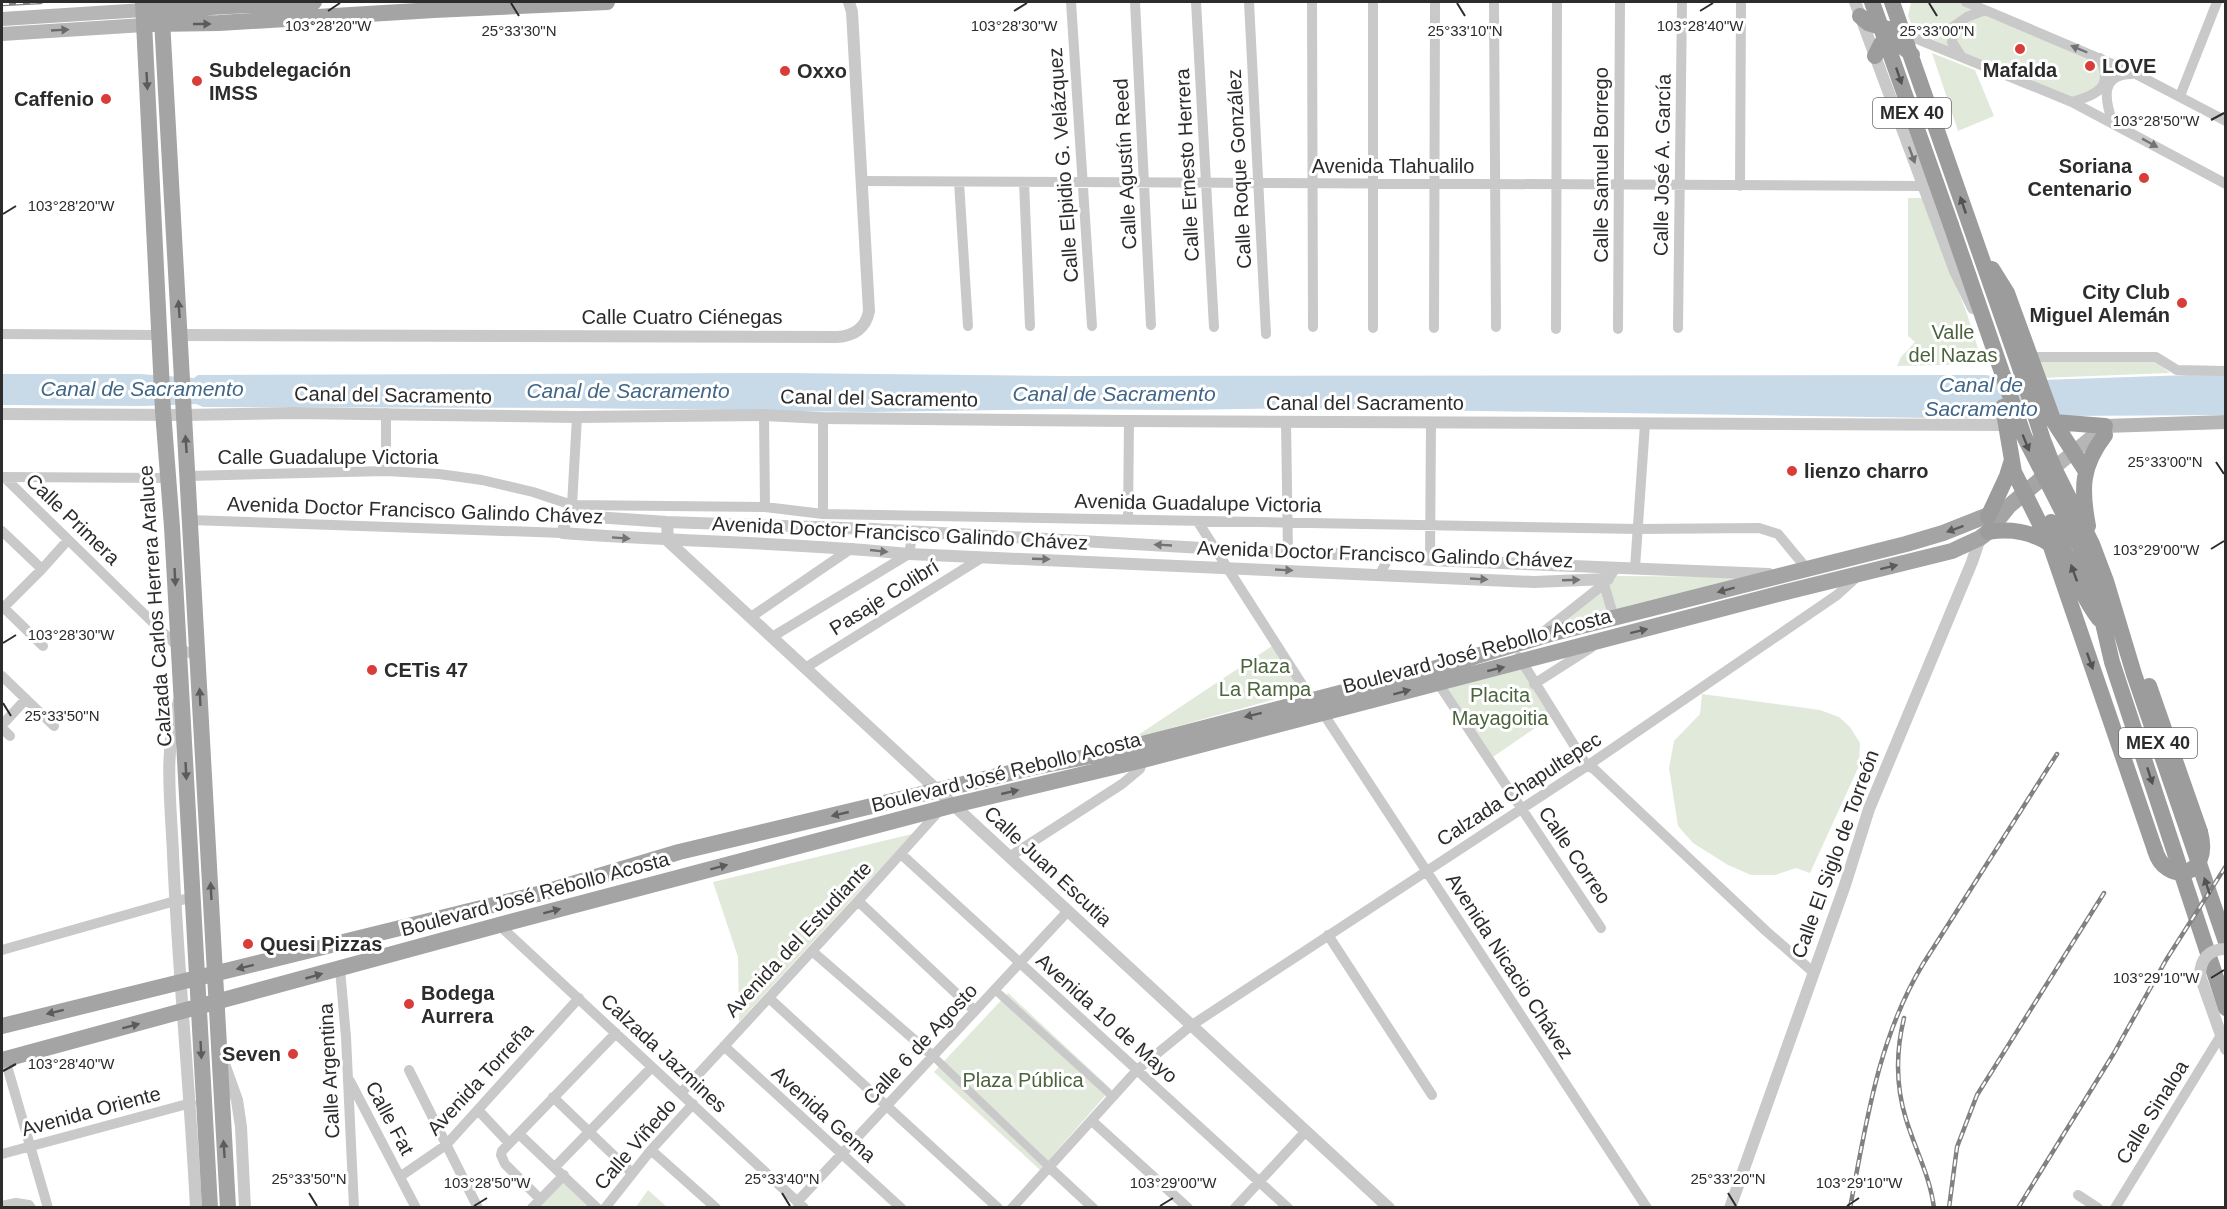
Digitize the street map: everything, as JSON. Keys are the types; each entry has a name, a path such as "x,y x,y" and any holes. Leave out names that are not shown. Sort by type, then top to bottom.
{"highway":[{"name":"MEX 40","path":"1872,2 1994,347 2008,414 2024,436 2038,481 2092,544 2226,942"},
{"name":"MEX 40","path":"1892,2 1982,260 2024,361 2040,408 2038,481"},
{"path":"1857,9 1868,23 1905,34"},
{"path":"1875,56 1881,44 1890,42 1904,47 1912,55"},
{"path":"2024,361 2038,380 2040,408 2054,422 2085,470"},
{"path":"2008,414 2014,472 2038,481 2085,598 2141,693"},
{"path":"2054,422 2101,432 2085,470 2086,513 2092,544"},
{"path":"2012,459 1985,529 2020,531 2050,544"},
{"path":"2038,481 2050,544 2157,858 2168,870 2176,872 2192,869 2202,856 2204,848 2200,832 2151,690 2118,616"},
{"name":"MEX 40","path":"2102,624 2112,662 2226,1008"},
{"path":"2099,685 2128,711"}],"main road":[{"path":"2,19 314,2"},
{"path":"162,11 219,23 324,9 607,2"},
{"name":"Calzada Carlos Herrera Araluce","path":"162,11 228,1208"},
{"path":"2,33 143,12"},
{"name":"Calzada Carlos Herrera Araluce","path":"143,12 163,412 198,979 191,1010 210,1208"},
{"path":"157,287 178,285"},
{"path":"2038,481 2072,452 2101,432 2226,422"},
{"path":"2101,432 2226,431"},
{"name":"Boulevard José Rebollo Acosta","path":"3,1060 947,807 1143,760 1786,592 1952,551 1985,529 2038,481"},
{"name":"Boulevard José Rebollo Acosta","path":"2,1026 542,893 689,850 1035,767 1122,749 1387,681 1534,639 1780,575 1906,544 1985,529"},
{"path":"1906,544 1913,561"},
{"path":"1323,713 1331,701 1376,688 1387,681"},
{"path":"642,887 683,868 689,858 689,850"},
{"path":"500,925 503,915 534,903 542,893"}],"street":[{"name":"Calle Elpidio G. Velázquez","path":"1071,2 1092,326"},
{"name":"Calle Agustín Reed","path":"1136,2 1151,325"},
{"name":"Calle Ernesto Herrera","path":"1196,2 1214,327"},
{"name":"Calle Roque González","path":"1249,2 1266,334"},
{"path":"1312,2 1313,327"},
{"path":"1372,2 1373,328"},
{"path":"1434,328 1435,2"},
{"path":"1494,2 1496,327"},
{"path":"1556,329 1557,2"},
{"name":"Calle Samuel Borrego","path":"1618,329 1620,2"},
{"name":"Calle José A. García","path":"1678,328 1682,2"},
{"path":"1740,186 1741,2"},
{"path":"1966,2 2136,74 2226,121"},
{"path":"2180,96 2217,2"},
{"name":"Calle Cuatro Ciénegas","path":"181,335 844,337 854,333 864,325 869,311 852,5"},
{"path":"1857,9 1958,278 1988,329"},
{"path":"1962,58 1952,42 1954,26 1967,16 1985,10"},
{"path":"1905,34 2072,102 2226,184"},
{"path":"2072,102 2096,93 2103,85 2106,69 2100,58"},
{"path":"2113,123 2105,98 2109,84 2117,75 2136,74"},
{"name":"Avenida Tlahualilo","path":"862,181 1923,186"},
{"path":"959,182 968,326"},
{"path":"1024,182 1030,326"},
{"path":"2,334 159,336"},
{"path":"2024,361 2156,357 2177,370 2226,371"},
{"path":"386,413 386,471"},
{"name":"Canal del Sacramento","path":"2,414 386,413 577,417 764,416 1645,424 2008,414"},
{"path":"764,416 765,507"},
{"path":"562,534 569,510 577,417"},
{"path":"823,418 823,514"},
{"path":"1128,520 1129,421"},
{"path":"1286,422 1288,553"},
{"path":"1430,560 1431,423"},
{"path":"1635,568 1645,424"},
{"name":"Calle Guadalupe Victoria","path":"188,476 386,471 439,474 482,480 533,492 569,510"},
{"path":"3,477 168,478"},
{"name":"Calle Primera","path":"3,477 179,648 198,657"},
{"name":"Avenida Guadalupe Victoria","path":"569,510 765,507 823,514 1198,522 1638,529 1759,528 1778,534 1807,569"},
{"name":"Avenida Doctor Francisco Galindo Chávez","path":"569,510 667,522 913,531 1288,553 1390,555 1430,560 1780,575"},
{"name":"Avenida Doctor Francisco Galindo Chávez","path":"190,520 562,534 668,541 852,548 909,554 1534,582 1606,582"},
{"path":"667,522 668,541"},
{"path":"1198,522 1225,568 1250,602 1312,700"},
{"name":"Calle El Siglo de Torreón","path":"1730,1208 1845,885 1869,809 1985,529"},
{"path":"2,531 42,569"},
{"path":"772,637 909,554 913,531"},
{"path":"44,646 2,607 42,569 68,540"},
{"name":"Calle Juan Escutia","path":"668,541 938,791 947,807 1010,857 1389,1208"},
{"path":"751,617 852,548"},
{"path":"1380,574 1390,555"},
{"name":"Pasaje Colibrí","path":"806,668 983,557"},
{"path":"1534,639 1606,582 1617,567"},
{"name":"Calzada Chapultepec","path":"1012,1208 1137,1070 1192,1025 1587,766 1837,595 1859,575"},
{"path":"1606,582 1614,618"},
{"path":"1534,684 1603,640"},
{"path":"1513,646 1534,684 1587,766 1594,769 1766,931 1813,972"},
{"path":"2,676 54,726"},
{"name":"Calle Correo","path":"1438,683 1601,928"},
{"path":"182,692 174,716 170,747 180,983 191,1010 191,1103 196,1208"},
{"path":"4,729 26,699"},
{"name":"Avenida Nicacio Chávez","path":"1323,713 1647,1208"},
{"path":"1010,857 1122,784 1140,769 1143,760"},
{"name":"Avenida del Estudiante","path":"681,1093 947,807"},
{"name":"Avenida 10 de Mayo","path":"901,854 1288,1208"},
{"path":"2,950 175,901 193,898"},
{"path":"858,901 975,1011"},
{"name":"Calle 6 de Agosto","path":"800,1205 842,1154 1068,911"},
{"name":"Calzada Jazmines","path":"500,925 800,1205"},
{"path":"1328,935 1432,1095"},
{"path":"2226,949 2216,950 2205,957 2199,969 2199,976 2226,1049"},
{"path":"812,951 933,1056 1093,1208"},
{"name":"Calle Argentina","path":"340,969 354,1208"},
{"path":"995,990 1113,1097"},
{"name":"Avenida Torreña","path":"401,1176 446,1145 579,998"},
{"path":"769,998 998,1208"},
{"path":"540,1199 502,1160 502,1151 616,1033"},
{"name":"Calle Sinaloa","path":"2115,1208 2221,1035"},
{"name":"Avenida Gema","path":"724,1046 901,1208"},
{"path":"219,1049 237,1100 241,1127 245,1208"},
{"path":"3,1060 48,1208"},
{"path":"555,1167 652,1067"},
{"path":"409,1070 478,1208"},
{"name":"Calle Fat","path":"348,1078 416,1208"},
{"path":"553,1097 632,1173"},
{"name":"Avenida Oriente","path":"2,1154 191,1103"},
{"name":"Calle Viñedo","path":"605,1208 651,1150 693,1104"},
{"path":"478,1110 510,1143"},
{"path":"1092,1121 1188,1208"},
{"path":"1235,1208 1306,1131"},
{"path":"519,1134 597,1208"},
{"path":"651,1150 716,1208"},
{"path":"532,1208 564,1175"},
{"path":"2078,1195 2098,1208"},
{"path":"2,1206 16,1203 29,1205 32,1208"}],"green space":[{"path":"1911,2 1964,2 2100,58 2103,85 2076,98 1955,50 1914,30 1908,16"},
{"path":"1932,53 1975,70 1994,116 1958,131"},
{"name":"Valle del Nazas","path":"1908,198 1924,198 1983,364 1897,366 1901,357 1915,342 1908,336"},
{"path":"2154,360 2170,373 2040,378 2036,362"},
{"path":"1614,576 1762,577 1549,629"},
{"name":"Plaza La Rampa","path":"1272,646 1301,692 1132,739"},
{"name":"Placita Mayagoitia","path":"1519,664 1551,717 1490,759 1441,683"},
{"path":"1702,694 1820,710 1839,717 1850,727 1860,743 1859,766 1810,873 1796,868 1775,875 1751,875 1728,865 1693,843 1678,826 1669,768 1674,741 1700,714"},
{"path":"912,834 739,1022 738,957 713,882"},
{"name":"Plaza Pública","path":"1008,993 1111,1089 1040,1170 934,1072"},
{"path":"564,1179 593,1208 536,1208"},
{"path":"648,1190 667,1207 636,1207"}],"water":[{"name":"Canal de Sacramento","path":"783,373 1058,376 1984,375 2042,380 2226,375 2225,415 2058,416 1995,419 1295,408 870,412 203,407 196,404 2,405 2,374 140,374 194,378 198,375"}],"railway":[{"path":"2,4 41,2"},
{"path":"1850,1208 1868,1113 1884,1052 1908,992 1923,964 2057,754"},
{"path":"2018,1208 2114,1053 2166,960 2226,866"},
{"path":"1949,1208 1957,1147 1977,1095 2104,893"},
{"path":"1904,1018 1898,1056 1900,1094 1934,1208"}],"place":[{"name":"Mafalda","path":"2020,49"},
{"name":"LOVE","path":"2090,66"},
{"name":"Oxxo","path":"785,71"},
{"name":"Subdelegación IMSS","path":"197,81"},
{"name":"Caffenio","path":"106,99"},
{"name":"Soriana Centenario","path":"2144,178"},
{"name":"City Club Miguel Alemán","path":"2182,303"},
{"name":"lienzo charro","path":"1792,471"},
{"name":"CETis 47","path":"372,670"},
{"name":"Quesi Pizzas","path":"248,944"},
{"name":"Bodega Aurrera","path":"409,1004"},
{"name":"Seven","path":"293,1054"}]}
